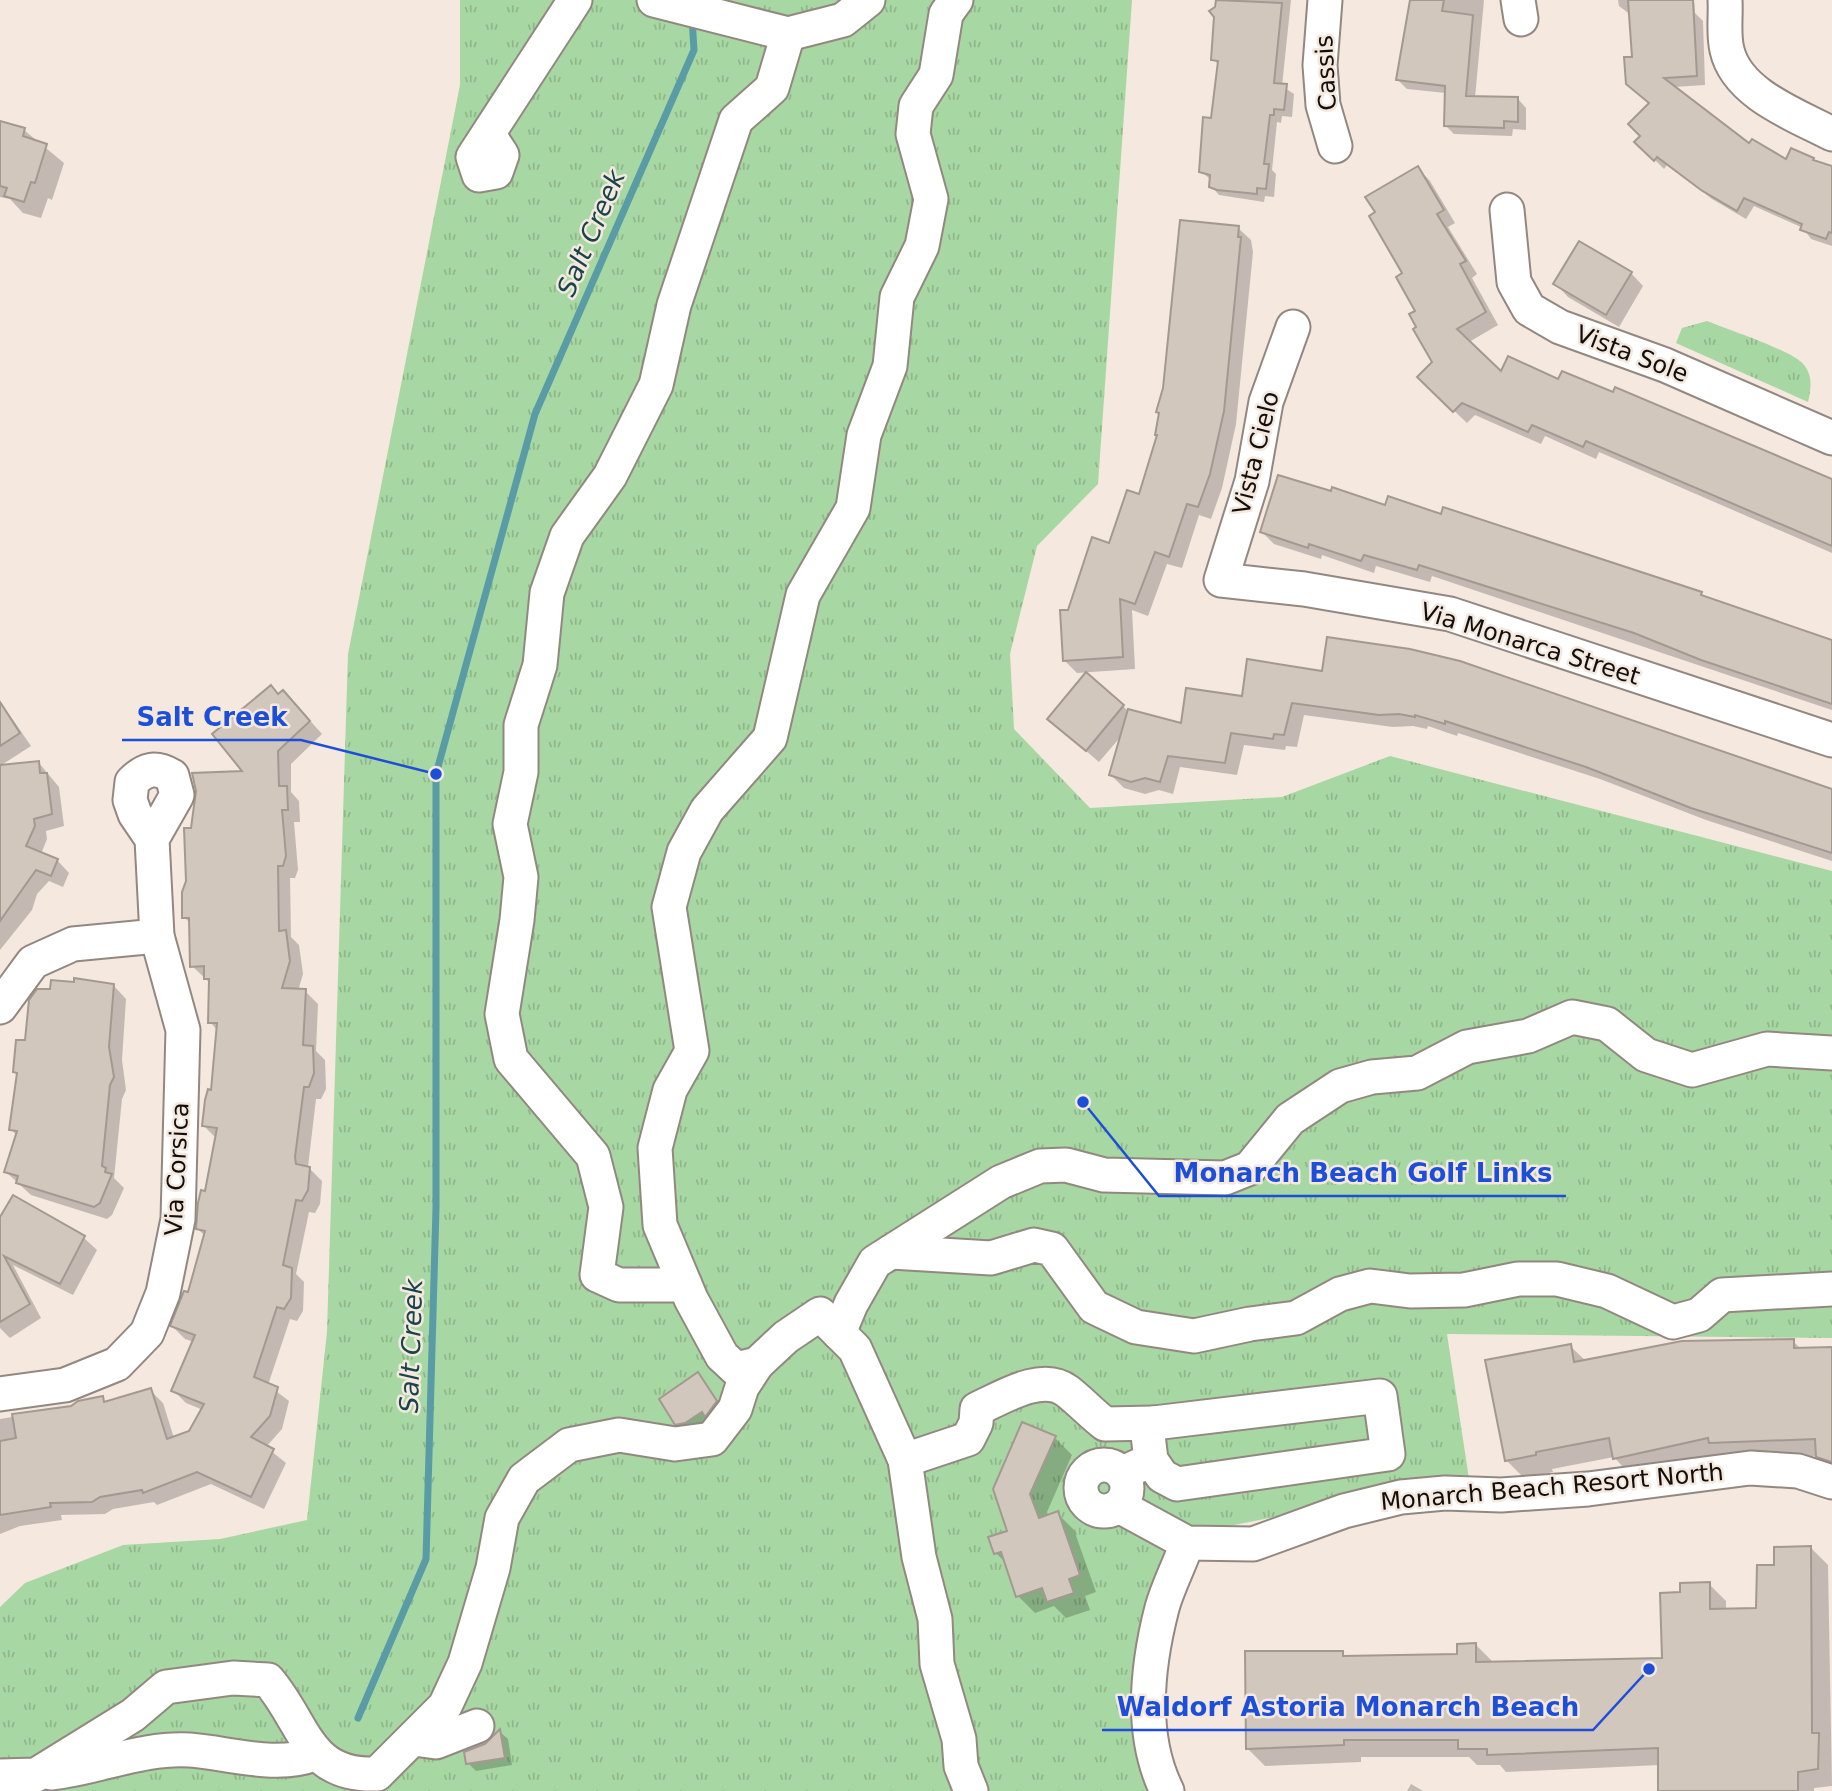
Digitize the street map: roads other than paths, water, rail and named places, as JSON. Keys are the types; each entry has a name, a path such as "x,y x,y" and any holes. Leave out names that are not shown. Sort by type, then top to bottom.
{"street":[{"path":"489,135 546,40 575,0"},
{"path":"653,0 788,34 843,20 867,0"},
{"path":"757,1364 736,1369 723,1356 688,1292 660,1225 655,1148 670,1090 692,1051 669,907 684,852 706,810 769,738 803,595 853,508 864,435 890,366 897,297 922,246 930,198 913,134 916,106 936,75 946,14 956,0"},
{"name":"Cassis","path":"1325,0 1320,65 1322,91 1335,146"},
{"path":"1725,0 1727,50 1741,78 1776,104 1832,134"},
{"path":"688,1292 619,1285 597,1275 606,1207 593,1156 511,1059 502,1014 521,877 510,824 521,772 521,725 540,665 547,593 555,570 567,536 610,476 656,385 674,305 736,120 772,88 788,34"},
{"name":"Vista Sole","path":"1507,209 1514,282 1529,309 1560,327 1665,365 1832,438"},
{"name":"Vista Cielo","path":"1221,580 1252,481 1266,402 1293,327"},
{"name":"Via Monarca Street","path":"1221,580 1304,589 1450,614 1832,740"},
{"name":"Via Corsica","path":"0,1394 65,1385 117,1364 147,1334 163,1293 178,1219 183,1030 157,936 152,839"},
{"path":"0,1007 33,962 73,944 157,936"},
{"path":"839,1333 851,1304 875,1262 1001,1182 1040,1166 1066,1166 1104,1175 1224,1178 1250,1168 1290,1119 1340,1086 1372,1077 1417,1073 1467,1047 1528,1036 1572,1017 1607,1024 1646,1055 1692,1070 1767,1049 1832,1053"},
{"path":"891,1252 991,1258 1034,1245 1052,1249 1094,1307 1136,1327 1194,1336 1296,1318 1340,1294 1370,1286 1410,1291 1464,1290 1518,1279 1557,1279 1607,1291 1674,1322 1699,1315 1722,1295 1832,1289"},
{"path":"38,1783 132,1715 166,1686 233,1678 268,1680 286,1701 314,1754 351,1775 376,1774 445,1706 465,1663 493,1568 502,1518 524,1479 569,1444 619,1435 676,1444 712,1439 735,1409 742,1387 757,1364 786,1337 820,1314 855,1349 905,1460 919,1557 934,1619 937,1664 959,1739 961,1766 971,1791"},
{"path":"905,1460 968,1439 976,1423 977,1409 1026,1388 1051,1385 1065,1389 1105,1424 1154,1423 1380,1396 1388,1454 1177,1484 1137,1466 1098,1465 1084,1476 1081,1485 1082,1494 1093,1508 1111,1510 1119,1506 1128,1490 1137,1466 1148,1435 1154,1423"},
{"name":"Monarch Beach Resort North","path":"1119,1506 1187,1543 1253,1544 1344,1511 1412,1496 1445,1493 1501,1495 1588,1489 1750,1468 1798,1471 1832,1482"},
{"path":"1167,1791 1158,1772 1147,1689 1163,1605 1187,1543"},
{"path":"414,1739 436,1742 477,1726"},
{"path":"0,1776 38,1783 145,1752 188,1750 252,1758 300,1759 314,1754"}],"waterway":[{"name":"Salt Creek","path":"358,1718 426,1559 436,1208 436,774 535,414 694,50 692,18"}],"place":[{"name":"Salt Creek","path":"436,774"},
{"name":"Monarch Beach Golf Links","path":"1083,1102"},
{"name":"Waldorf Astoria Monarch Beach","path":"1649,1669"}]}
